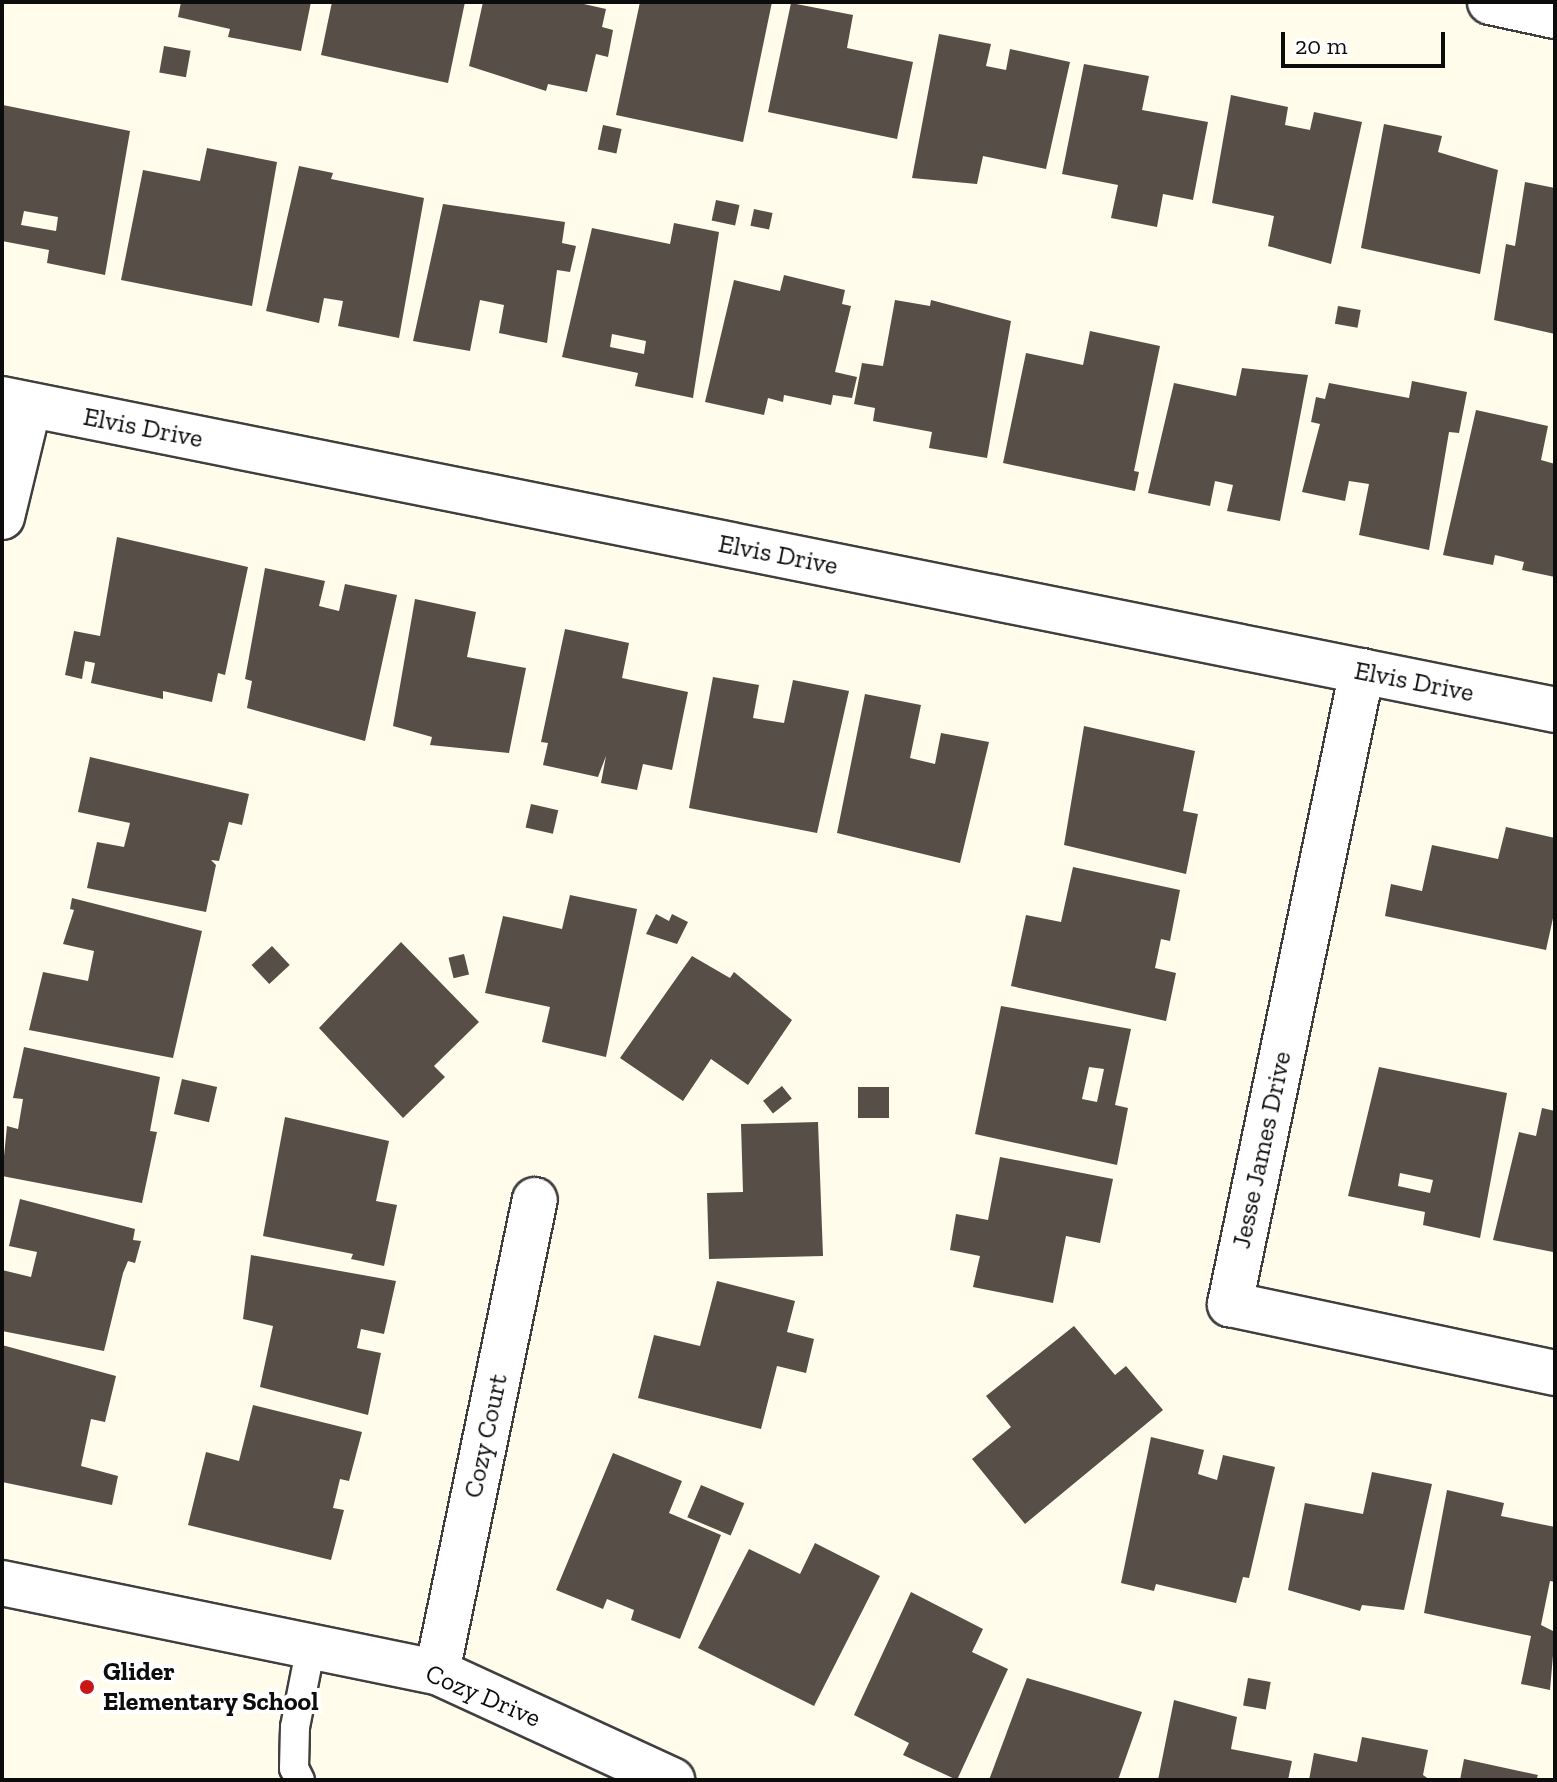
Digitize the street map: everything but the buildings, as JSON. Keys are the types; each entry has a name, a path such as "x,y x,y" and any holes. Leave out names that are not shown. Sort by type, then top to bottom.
{"street":[{"path":"1490,2 1555,16"},
{"path":"2,517 15,402"},
{"name":"Elvis Drive","path":"15,402 1555,710"},
{"name":"Jesse James Drive","path":"1362,671 1230,1304 1555,1373"},
{"name":"Cozy Court","path":"437,1672 535,1200"},
{"name":"Cozy Drive","path":"2,1583 437,1672 672,1780"}],"lane":[{"path":"300,1780 294,1768 295,1727 311,1646"}],"place":[{"name":"Glider Elementary School","path":"87,1687"}]}
